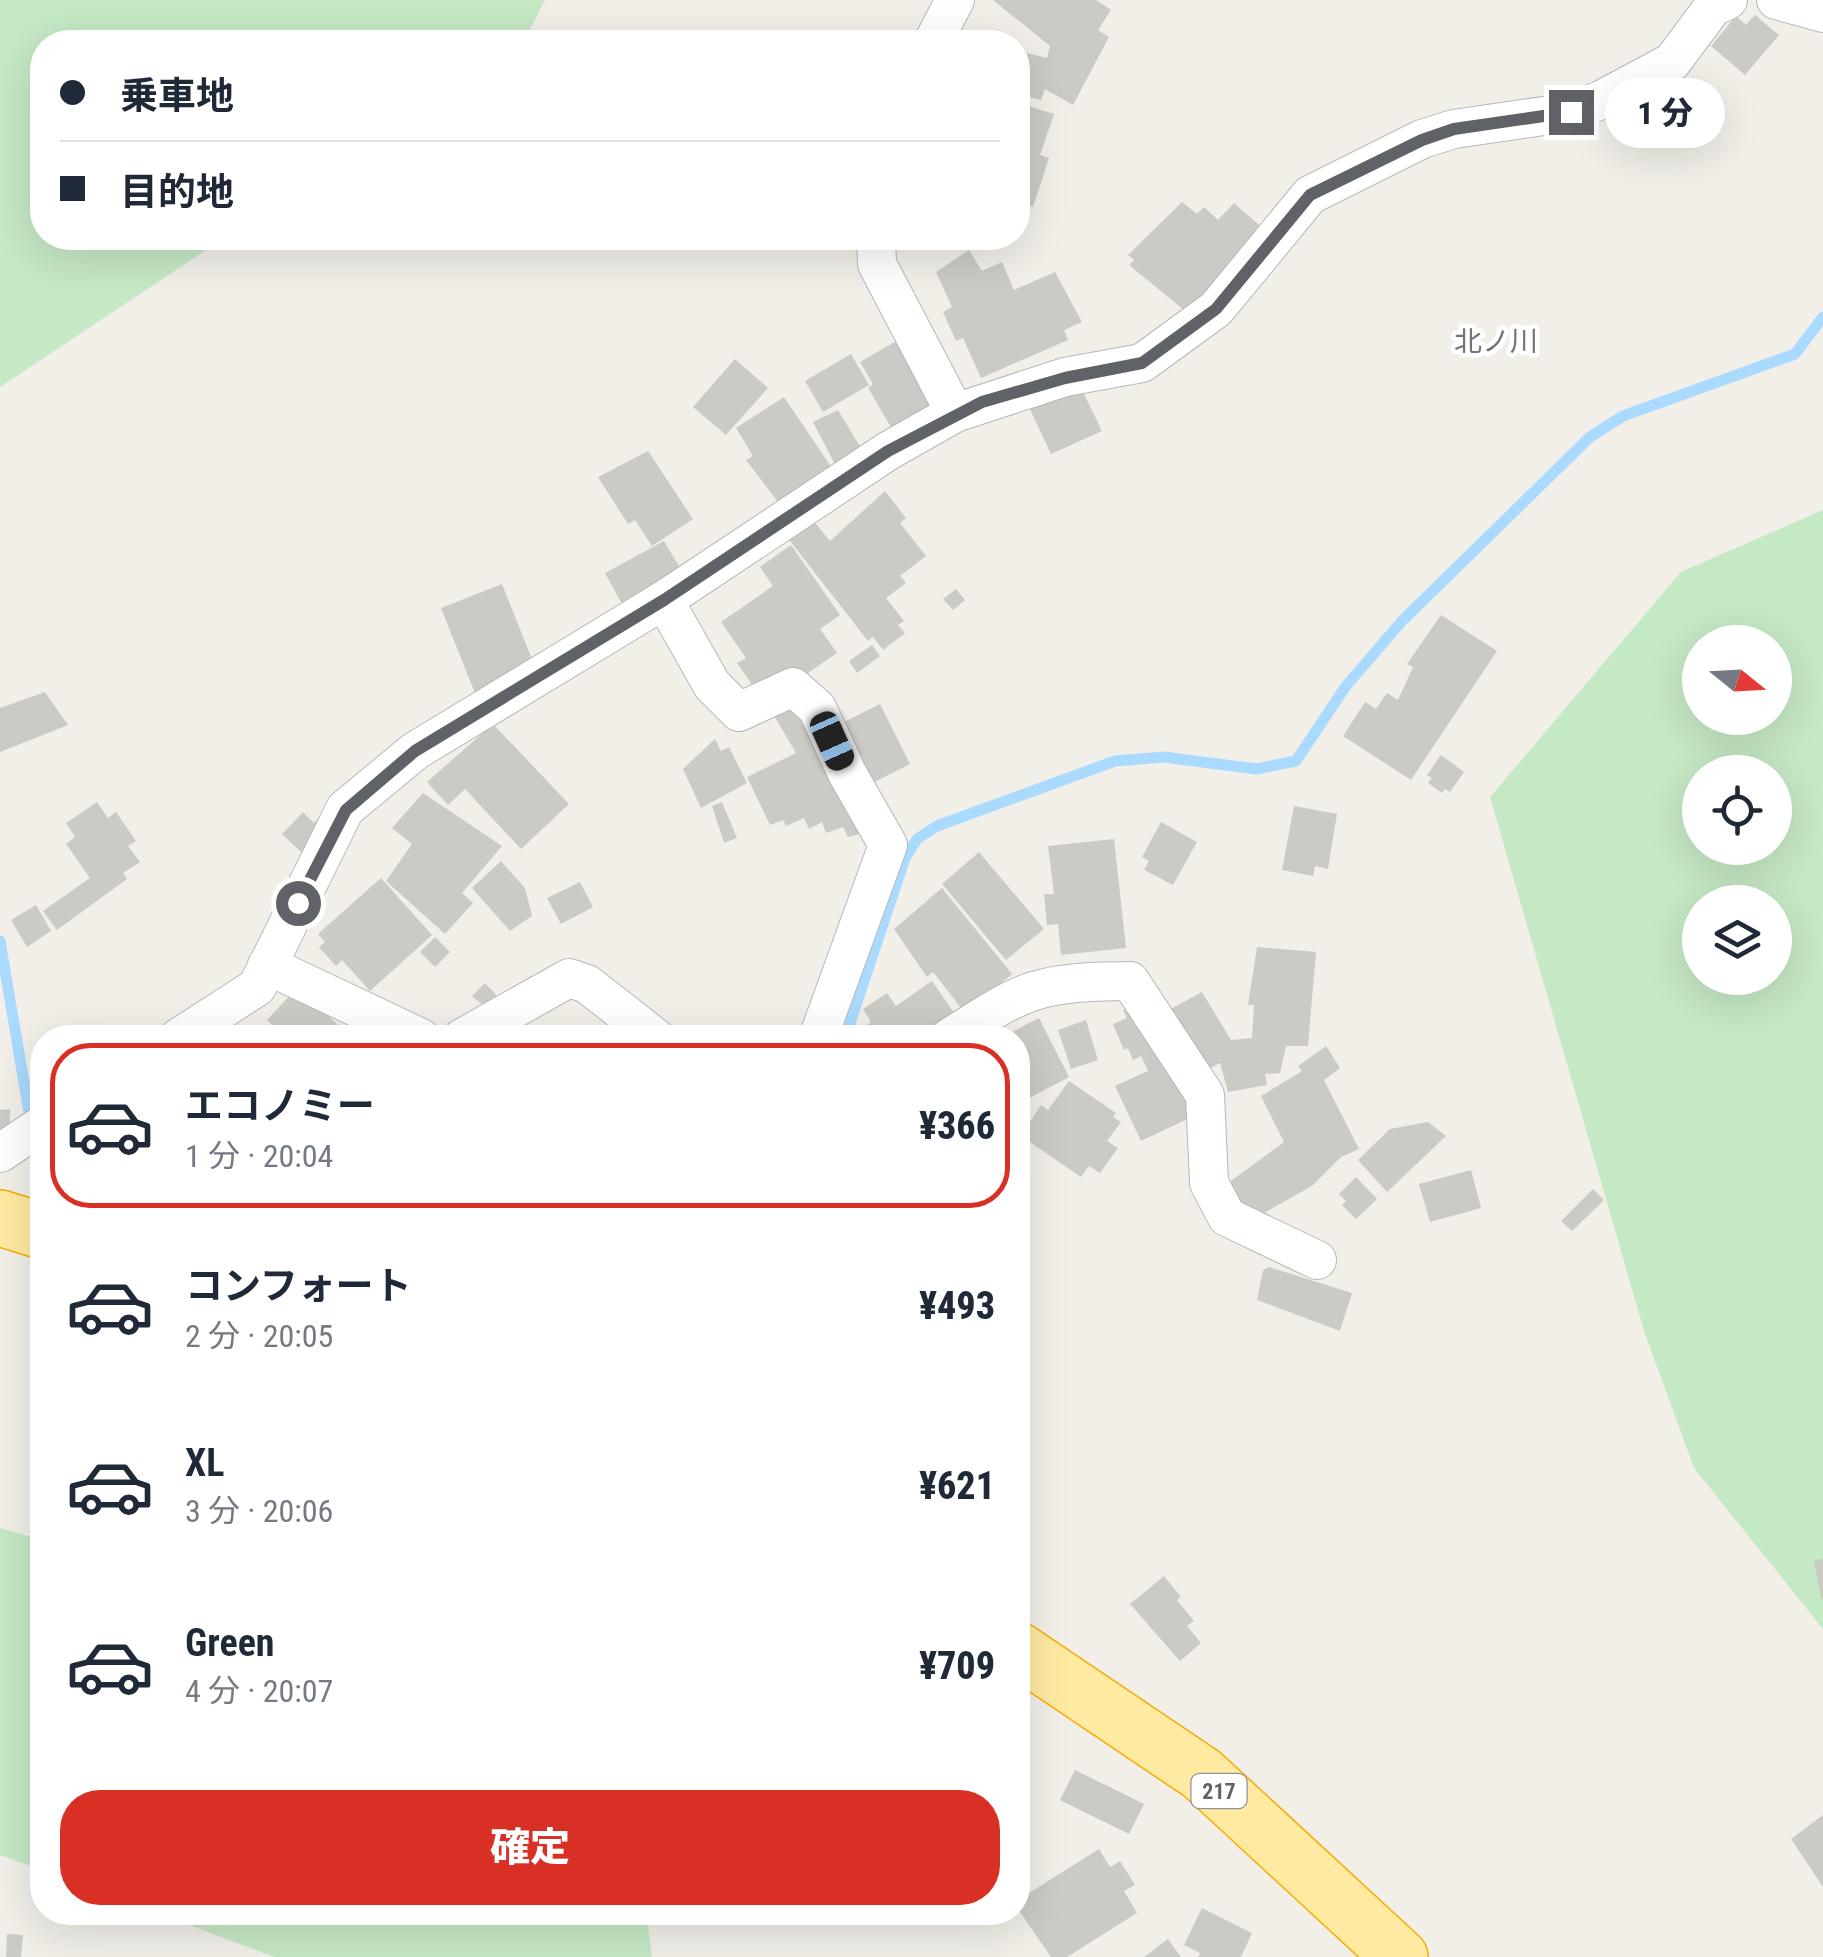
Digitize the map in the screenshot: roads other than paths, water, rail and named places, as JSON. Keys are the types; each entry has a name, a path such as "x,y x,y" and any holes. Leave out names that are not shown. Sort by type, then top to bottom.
{"highway":[{"path":"0,1218 30,1227"},
{"name":"217","path":"1030,1658 1202,1774 1400,1957"}],"street":[{"path":"940,30 956,0"},
{"path":"198,1025 257,987 346,810 415,751 664,600 888,451 955,412 1065,378 1142,363 1216,309 1310,195 1438,134 1571,112 1600,100 1672,62 1713,7 1728,0"},
{"path":"1776,0 1823,13"},
{"path":"877,250 878,264 955,412"},
{"path":"664,600 712,685 738,712 793,687 817,708 846,774 888,845 823,1025"},
{"path":"267,966 393,1025"},
{"path":"485,1025 570,978 587,984 639,1025"},
{"path":"969,1025 1019,993 1059,982 1130,980 1204,1095 1209,1182 1227,1217 1317,1260"}],"waterway":[{"path":"849,1025 905,858 917,839 937,826 1115,761 1164,757 1256,769 1296,761 1346,686 1402,621 1590,437 1623,416 1795,354 1823,317"},
{"path":"0,941 30,1113"}],"district":[{"name":"北ノ川","path":"1496,341"}]}
